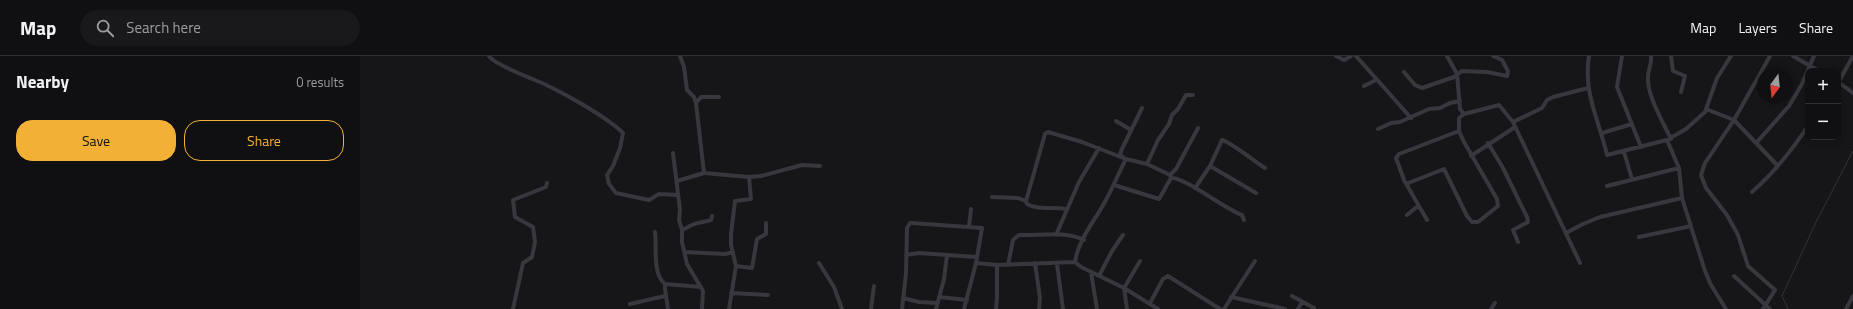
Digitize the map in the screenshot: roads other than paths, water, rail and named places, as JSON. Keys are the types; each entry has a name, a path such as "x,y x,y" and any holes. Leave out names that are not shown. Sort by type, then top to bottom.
{"street":[{"path":"489,56 493,62 503,64 522,75 561,93 623,133 620,148 607,177 609,184 616,193 628,194 649,200 659,194 678,195"},
{"path":"680,56 684,67 686,90 694,97 696,103 704,173"},
{"path":"1336,56 1344,60 1351,56"},
{"path":"1356,56 1410,118"},
{"path":"1447,56 1457,74 1460,109 1464,114"},
{"path":"1404,72 1415,85 1422,88 1454,77 1462,71 1469,70 1507,76 1508,71 1502,60 1493,56"},
{"path":"1589,56 1587,71 1588,88 1593,110 1602,133 1607,154 1624,152 1669,140 1702,116 1717,78 1731,56"},
{"path":"1622,56 1617,86 1641,147"},
{"path":"1651,56 1652,65 1648,77 1650,94 1679,168 1682,198 1711,285 1726,309"},
{"path":"1671,56 1673,70 1685,76 1681,92"},
{"path":"1763,309 1775,290 1750,268 1738,234 1727,214 1706,188 1702,179 1705,163 1734,120 1770,56"},
{"path":"1793,56 1814,68"},
{"path":"1756,142 1788,106 1802,84 1814,56"},
{"path":"1841,77 1853,56"},
{"path":"1364,86 1376,80"},
{"path":"1841,84 1853,93"},
{"path":"1513,122 1542,108 1547,100 1553,97 1588,88"},
{"path":"1147,164 1158,140 1169,124 1172,115 1178,109 1186,95 1193,95"},
{"path":"696,103 701,98 719,97"},
{"path":"1378,129 1410,118 1429,109 1440,108 1450,102 1460,101"},
{"path":"1406,184 1444,169 1467,216 1472,222 1478,222 1498,206 1498,203 1471,156 1459,131 1459,118 1464,114 1499,105 1513,122 1580,263"},
{"path":"1126,159 1120,155 1121,151 1142,108"},
{"path":"1706,109 1734,120 1778,165"},
{"path":"1116,121 1131,130"},
{"path":"1602,133 1632,124"},
{"path":"1471,156 1515,127"},
{"path":"1114,185 1159,199 1170,176 1176,169 1198,128"},
{"path":"1752,192 1791,151 1805,130"},
{"path":"1427,220 1406,184 1396,163 1396,158 1399,154 1459,131"},
{"path":"1026,201 1045,134 1051,133 1099,148 1126,159 1147,164 1170,176 1184,181 1227,209 1242,215 1244,220"},
{"path":"1195,188 1210,166 1218,147 1224,140 1265,168"},
{"path":"1488,144 1503,168 1528,217 1528,222 1513,230 1518,242"},
{"path":"1056,235 1066,209 1083,175 1099,148"},
{"path":"1624,152 1632,179"},
{"path":"673,154 680,210 679,220 682,230 684,252 687,264 703,291 702,309"},
{"path":"1075,262 1076,256 1114,185 1126,159"},
{"path":"677,181 704,173 749,177 761,176 802,165 820,166"},
{"path":"1210,166 1256,193"},
{"path":"1607,186 1679,168"},
{"path":"729,309 736,266 731,227 735,201 751,200 749,177"},
{"path":"513,309 523,262 532,257 535,242 533,227 515,217 513,200 546,187 548,183"},
{"path":"992,197 1018,198 1026,201 1026,204 1031,207 1066,209"},
{"path":"1566,233 1600,217 1682,198"},
{"path":"1407,215 1418,206"},
{"path":"969,226 971,209"},
{"path":"682,230 694,224 710,220 712,216"},
{"path":"736,266 752,268 757,239 766,234 766,223"},
{"path":"902,309 907,228 910,224 980,227 983,231 964,309"},
{"path":"1639,237 1691,226"},
{"path":"655,232 658,273 666,284 665,296 668,309"},
{"path":"1008,265 1015,237 1019,235 1056,235 1079,237 1084,240"},
{"path":"1100,276 1112,251 1123,235"},
{"path":"684,252 725,254 733,252"},
{"path":"906,255 919,253 976,257"},
{"path":"936,309 945,272 947,255"},
{"path":"1127,309 1124,288 1140,261"},
{"path":"1150,304 1163,279 1168,276 1222,309 1255,261"},
{"path":"976,263 1008,265 1075,262 1091,272 1124,288 1158,309"},
{"path":"819,263 834,287 842,309"},
{"path":"1035,263 1040,298 1039,309"},
{"path":"1057,264 1063,309"},
{"path":"996,309 997,265"},
{"path":"1091,272 1097,309"},
{"path":"1734,276 1770,309"},
{"path":"666,284 701,287"},
{"path":"871,309 874,286"},
{"path":"731,294 768,295"},
{"path":"630,304 665,296"},
{"path":"1292,296 1314,308"},
{"path":"1846,309 1853,296"},
{"path":"939,297 967,300"},
{"path":"1231,297 1285,309"},
{"path":"903,298 919,302 937,303"},
{"path":"1298,309 1302,302"},
{"path":"1491,309 1495,303"}],"waterway":[{"path":"1788,309 1782,296 1816,222 1853,151"}]}
